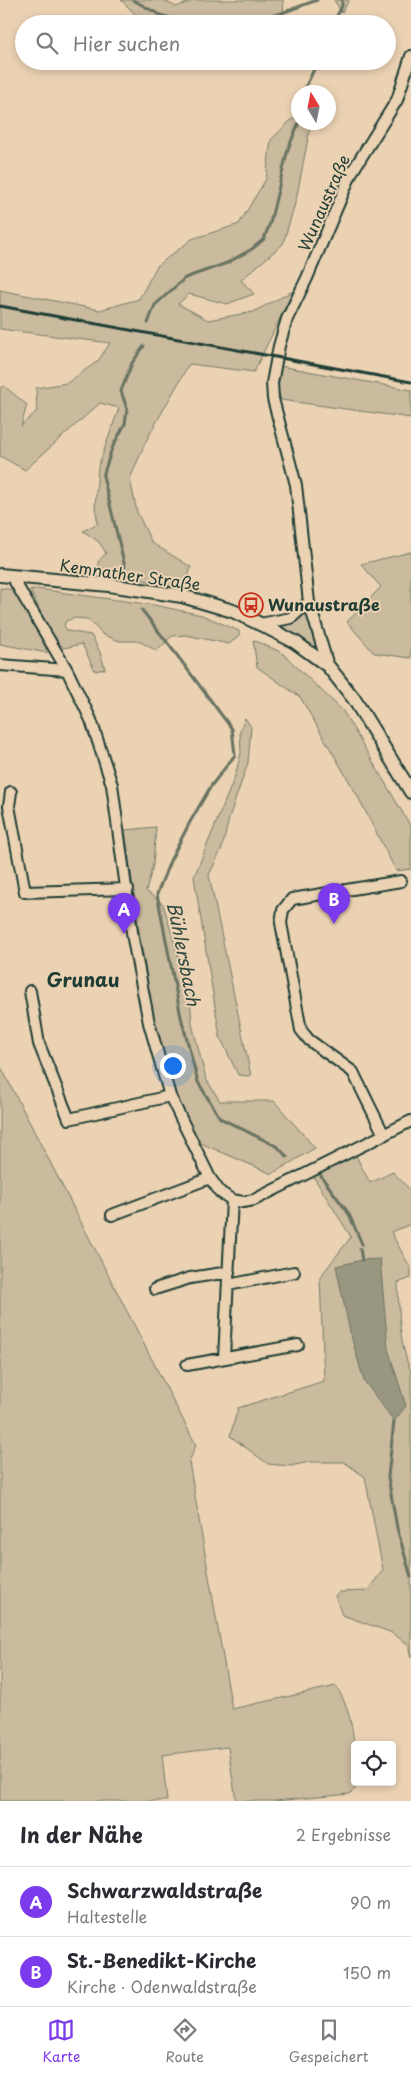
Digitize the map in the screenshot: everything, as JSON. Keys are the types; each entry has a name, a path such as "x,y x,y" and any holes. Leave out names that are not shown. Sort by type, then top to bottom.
{"main road":[{"name":"Kemnather Straße","path":"6,576 109,586 182,596 233,611 295,642 328,666 354,699 411,792"}],"street":[{"name":"Wunaustraße","path":"328,666 309,602 296,484 272,392 276,358 287,319 307,278 352,172 397,100 411,56"},
{"path":"6,576 67,670 91,720 112,785 128,889 133,939 149,1023 170,1096 210,1178 220,1192 232,1200 243,1202 254,1200 411,1121"},
{"path":"260,624 291,618 309,602"},
{"path":"0,665 67,670"},
{"path":"11,792 9,806 25,892 128,889"},
{"path":"384,1134 353,1072 309,1040 301,1030 280,924 284,910 292,899 401,881"},
{"path":"30,991 38,1044 69,1119 170,1096"},
{"path":"112,1215 210,1178"},
{"path":"224,1358 232,1200"},
{"path":"155,1289 190,1278 229,1272"},
{"path":"228,1285 294,1272"},
{"path":"187,1366 298,1346"}],"shaded area":[{"path":"121,0 163,0 176,7 195,0 283,0 284,15 136,15"},
{"path":"334,0 349,0 342,13"},
{"path":"291,120 291,130 310,130 296,200 283,244 241,280 254,294 227,304 189,294 178,304 208,320 253,312 293,291 254,372 189,364 146,441 130,479 137,512 152,543 191,567 184,590 144,580 102,574 98,562 106,553 99,542 83,531 98,523 95,507 98,467 119,408 100,403 25,470 0,456 0,388 4,386 27,405 21,426 37,411 36,388 67,383 98,361 110,343 0,329 0,290 100,310 139,299 157,266 192,239 239,224 266,179 271,140"},
{"path":"280,366 411,390 411,418 281,400 277,385"},
{"path":"411,552 411,658 374,653 347,622 381,587 361,564"},
{"path":"0,588 11,590 19,596 33,621 47,653 0,644"},
{"path":"37,589 154,605 202,615 239,631 239,636 229,644 186,635 172,636 157,651 139,641 119,641 102,634 88,619 73,618 66,621 64,625 67,631 91,635 100,652 105,669 95,671 82,644 64,648 53,638 30,590"},
{"path":"307,607 318,649 314,649 276,622"},
{"path":"253,640 281,652 343,711 411,827 411,869 396,871 356,793 300,697 257,667"},
{"path":"245,718 251,727 248,763 230,815 222,848 209,875 251,1076 238,1075 220,1037 194,877 234,779 241,753 240,731"},
{"path":"156,827 153,865 146,891 163,904 190,996 192,1024 206,1079 220,1101 274,1101 315,1148 272,1174 198,1142 175,1093 155,1025 125,830"},
{"path":"0,1065 196,1445 189,1462 232,1709 336,1686 347,1709 353,1733 354,1741 351,1741 351,1786 358,1786 350,1794 275,1801 236,1801 228,1747 162,1755 167,1801 0,1801"},
{"path":"355,1154 370,1183 393,1172 411,1191 411,1224 391,1232 411,1269 411,1278 398,1283 402,1339 411,1372 411,1658 408,1644 390,1632 342,1615 335,1596 340,1592 367,1591 383,1570 365,1477 344,1462 310,1462 290,1466 268,1464 230,1436 238,1408 324,1381 320,1277 351,1237 313,1176"},
{"path":"380,1259 388,1349 406,1406 394,1421 364,1381 350,1332 336,1266 362,1260"}],"waterway":[{"path":"133,0 160,15"},
{"path":"275,15 317,0"},
{"name":"Bühlersbach","path":"338,15 342,6 342,0"},
{"name":"Bühlersbach","path":"306,85 314,70"},
{"name":"Bühlersbach","path":"148,323 155,305 185,278 227,263 252,249 264,239 270,223 288,149 296,130"},
{"name":"Bühlersbach","path":"125,567 103,476 112,448 125,424 127,409 121,391 132,363 144,346"},
{"name":"Bühlersbach","path":"142,610 232,729 235,755 211,786 190,822 170,861 157,894 181,1017 198,1082 220,1118 278,1147 287,1157"},
{"name":"Bühlersbach","path":"321,1176 349,1214 362,1244"},
{"name":"Bühlersbach","path":"360,1249 362,1260"},
{"name":"Bühlersbach","path":"394,1421 388,1477 397,1528 411,1577"}],"railway":[{"path":"0,306 411,382"}],"place":[{"name":"Wunaustraße","path":"251,605"},
{"name":"St.-Benedikt-Kirche","path":"334,924"},
{"name":"Schwarzwaldstraße","path":"124,934"}],"district":[{"name":"Grunau","path":"83,980"}]}
